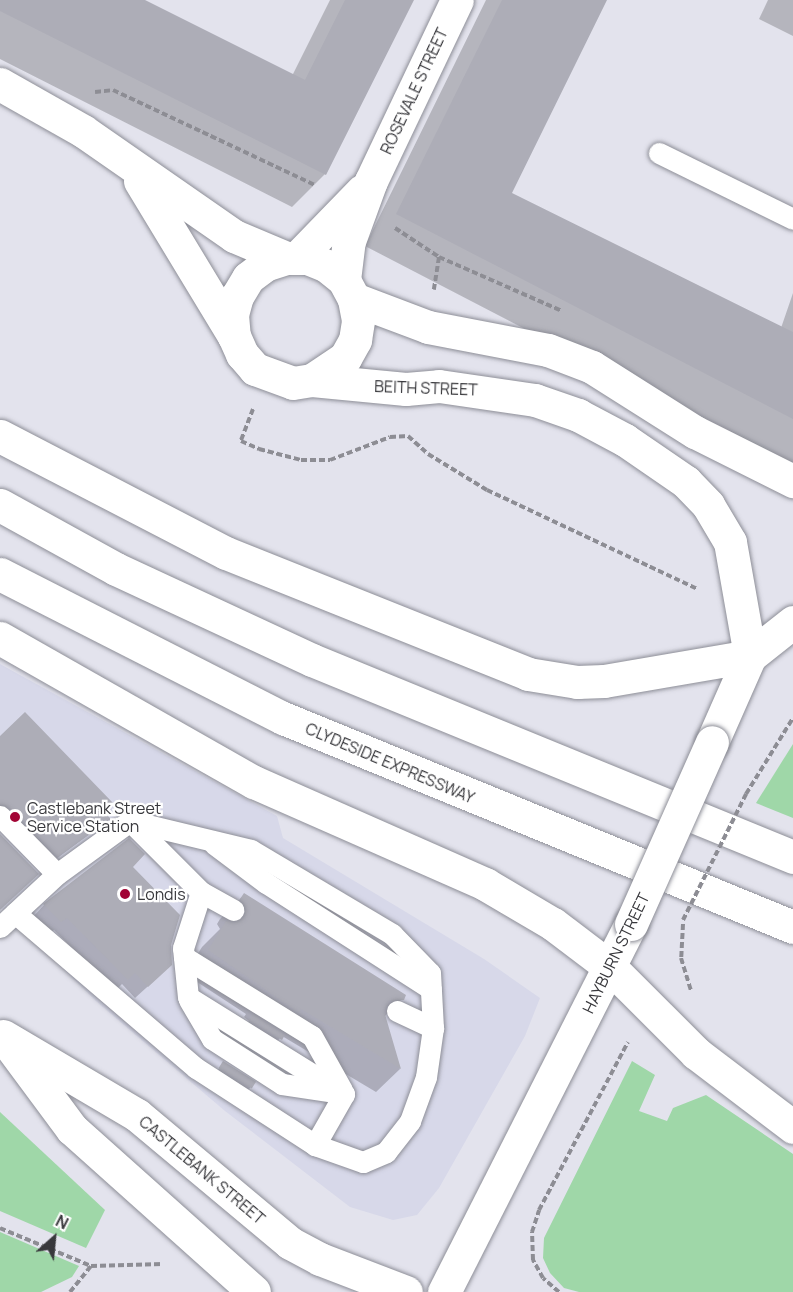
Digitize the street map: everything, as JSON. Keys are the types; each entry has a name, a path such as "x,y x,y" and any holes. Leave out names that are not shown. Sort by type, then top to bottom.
{"main road":[{"name":"ROSEVALE STREET","path":"349,290 349,241 362,196 457,0"},
{"name":"BEITH STREET","path":"0,84 83,131 234,236 292,258 327,266 349,290 428,327 548,350 592,367 695,432 793,481"},
{"name":"BEITH STREET","path":"129,164 188,254 242,354 266,375 293,383 312,381 406,389 439,386 523,398 578,415 625,440 686,482 708,505 730,542 750,656"},
{"name":"ROSEVALE STREET","path":"292,258 362,196"},
{"path":"234,336 232,315 237,296 248,278 265,265 292,258"},
{"path":"312,381 345,358 355,340 358,320 349,290"},
{"path":"0,436 226,553 528,674 576,682 604,681 750,656"},
{"path":"0,505 116,569 312,660 793,857"},
{"name":"CLYDESIDE EXPRESSWAY","path":"0,574 62,609 283,718 793,927"},
{"name":"HAYBURN STREET","path":"444,1292 610,968 750,656 793,622"},
{"path":"0,638 254,782 485,884 553,924 610,968 696,1053 793,1127"},
{"name":"CASTLEBANK STREET","path":"1,1034 72,1129 254,1292"},
{"name":"CASTLEBANK STREET","path":"1,1034 137,1115 290,1243 320,1259 406,1292"}],"lane":[{"path":"658,153 793,219"},
{"path":"0,816 57,874"},
{"path":"130,821 201,892 233,910"},
{"path":"130,821 251,850 392,934 430,973 433,1028 426,1077 410,1121 386,1152 363,1162 315,1145 196,1068 7,920 57,874 130,821"},
{"path":"201,892 184,957 188,997 344,1094"},
{"path":"184,957 312,1036 344,1094"},
{"path":"397,1011 433,1028"},
{"path":"315,1145 344,1094"}],"path":[{"path":"92,92 112,90 228,147 362,196 439,257 428,327"},
{"path":"241,441 302,460 330,460 390,437 408,436 428,454 487,490 697,589"},
{"path":"693,993 681,958 683,920 746,794 793,718"},
{"path":"559,1292 543,1278 533,1260 532,1232 539,1210 628,1041 636,1049"},
{"path":"0,1228 91,1266 172,1263"},
{"path":"70,1292 91,1266"}],"shaded area":[{"path":"0,664 277,816 283,838 484,959 540,998 525,1036 439,1188 417,1215 393,1220 350,1207 225,1111 97,1002 0,907"}],"green space":[{"path":"793,744 793,818 756,803"},
{"path":"632,1061 655,1075 639,1111 667,1121 673,1108 706,1095 793,1154 793,1292 579,1292 564,1288 550,1273 543,1258 544,1238"},
{"path":"0,1112 105,1210 86,1248 0,1211"},
{"path":"0,1232 79,1266 72,1277 41,1292 0,1292"}],"building":[{"path":"0,0 145,0 305,80 345,0 414,0 326,175 0,11"},
{"path":"502,0 607,0 512,193 793,332 793,419 396,214"},
{"path":"25,712 113,803 104,812 111,819 58,857 9,807 0,804 0,736"},
{"path":"0,834 39,874 0,910"},
{"name":"Londis","path":"129,838 145,854 133,867 180,915 171,945 172,965 148,987 135,973 128,980 67,918 61,922 43,904"},
{"path":"244,893 406,995 404,1000 389,1001 384,1011 401,1069 301,1009 299,1013 208,950 226,921 234,923 244,917 246,909 240,899"},
{"path":"253,1014 285,1035 282,1040 249,1020"},
{"path":"223,1061 256,1082 252,1088 219,1068"}],"place":[{"name":"Castlebank Street Service Station","path":"15,817"},
{"name":"Londis","path":"125,894"}]}
